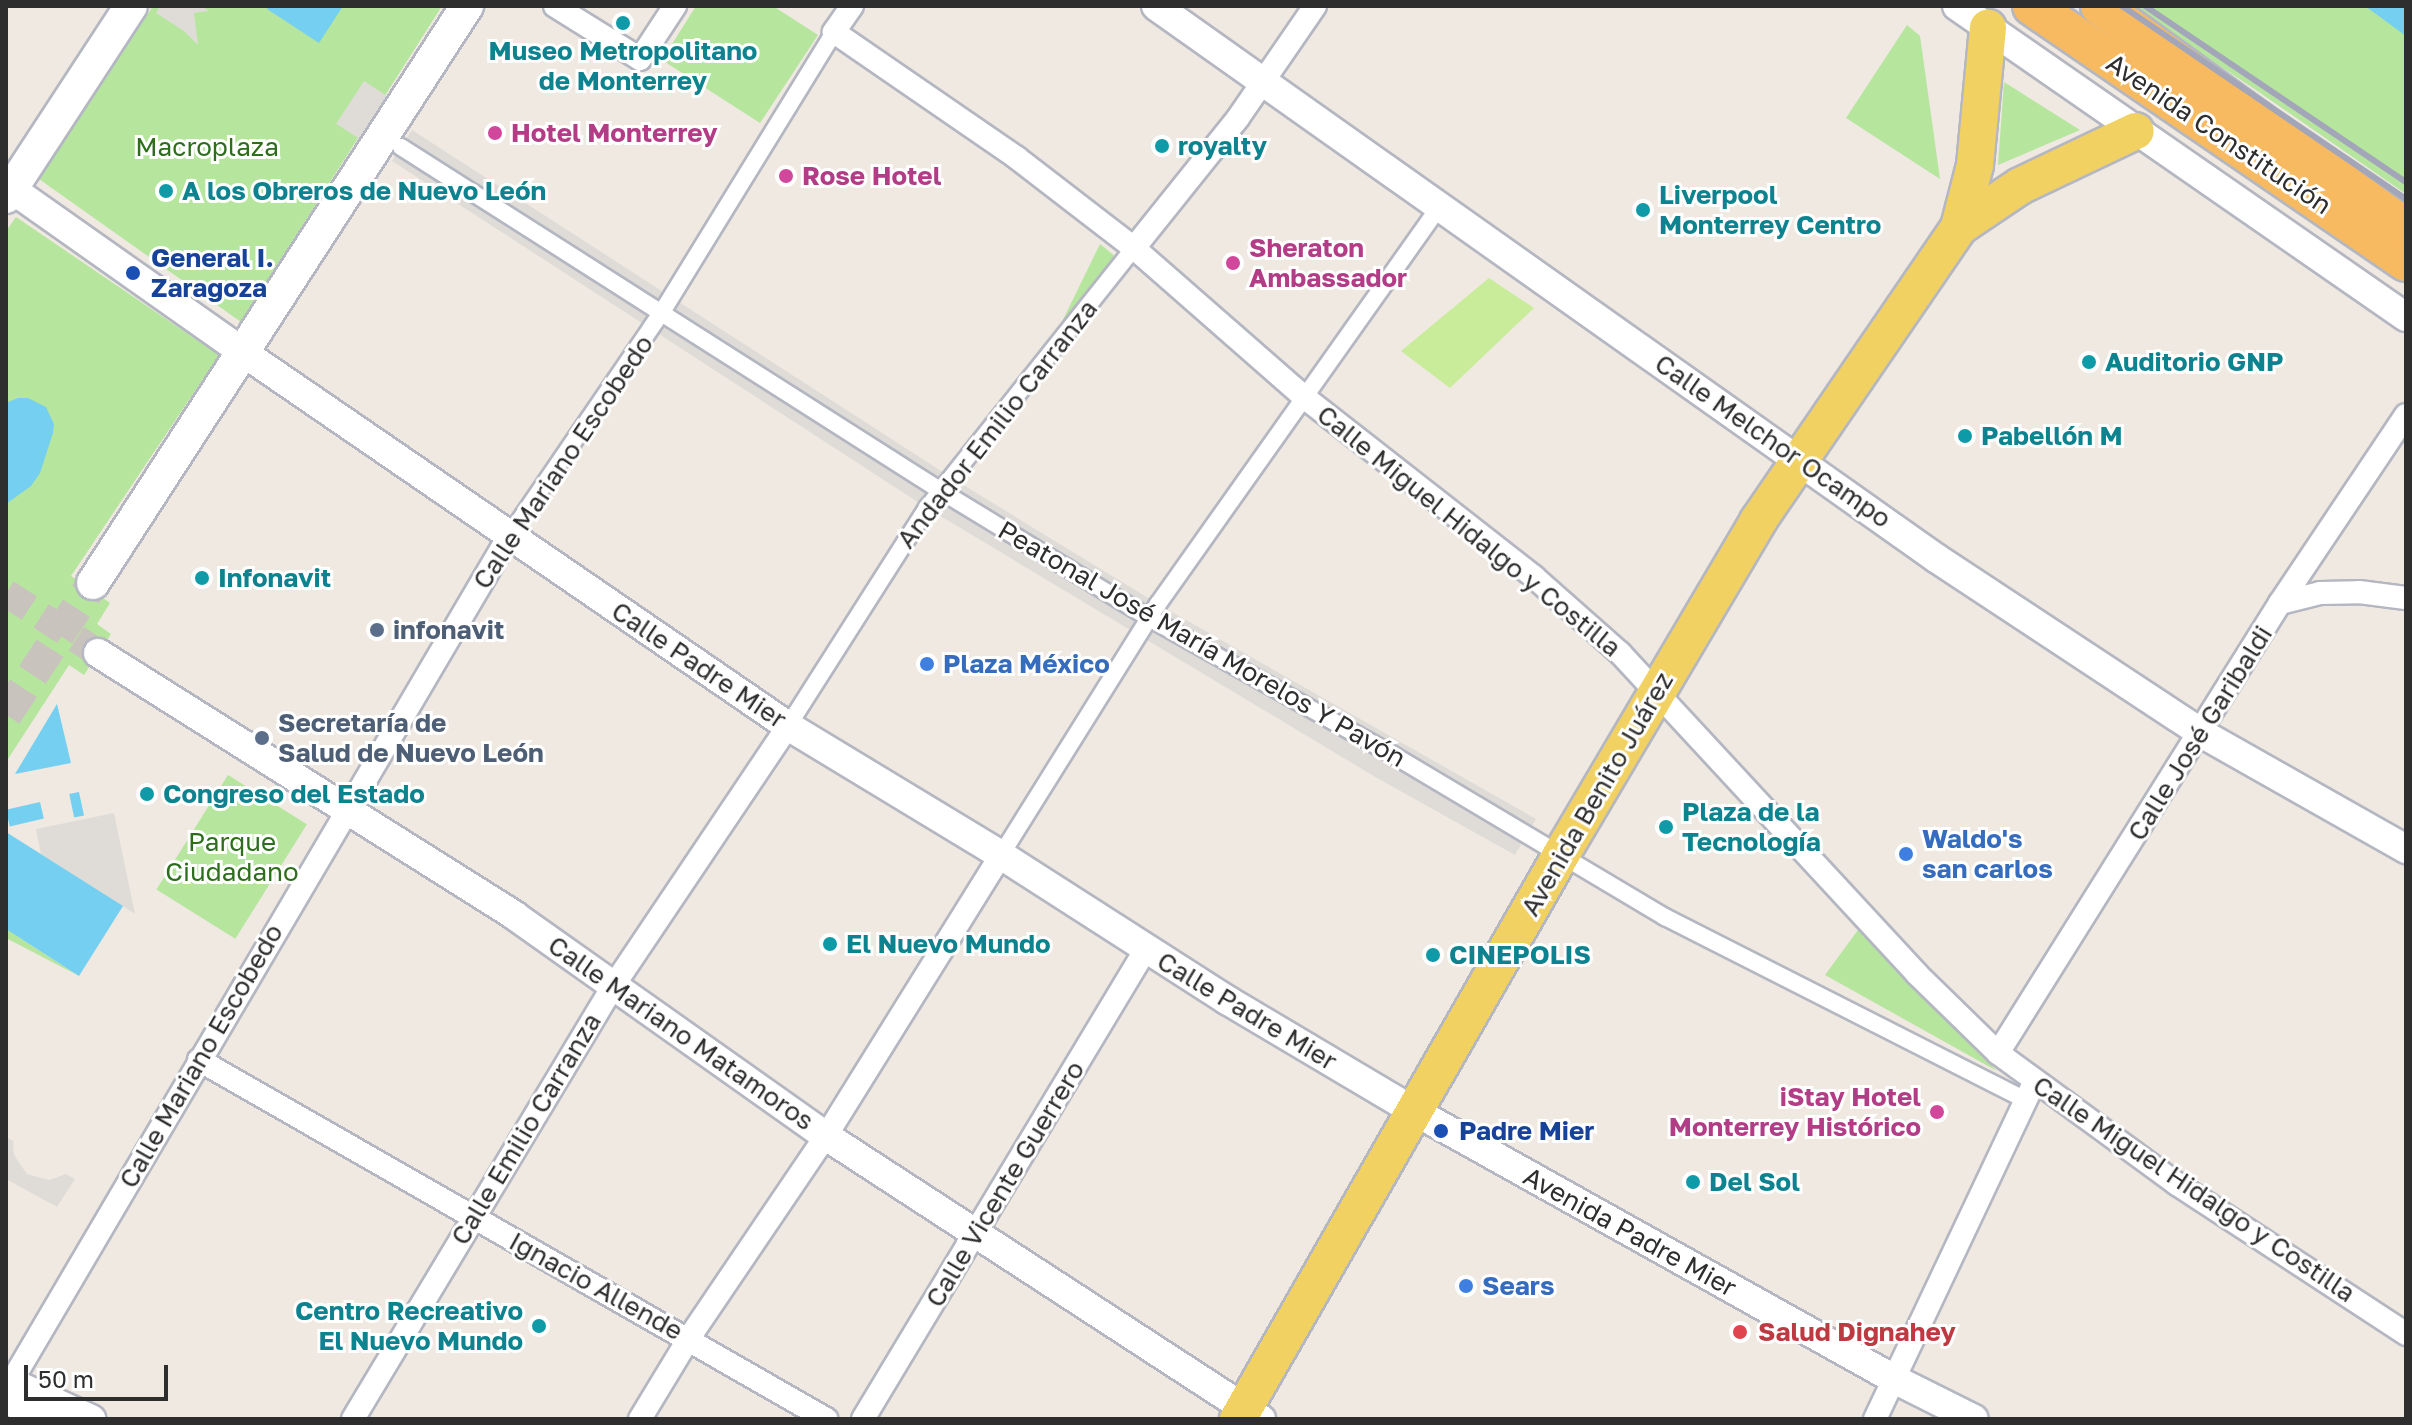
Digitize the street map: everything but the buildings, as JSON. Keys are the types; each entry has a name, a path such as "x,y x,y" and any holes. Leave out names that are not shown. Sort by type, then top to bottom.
{"highway":[{"name":"Avenida Constitución","path":"2100,6 2406,228"},
{"name":"Avenida Constitución","path":"1997,17 2041,12 2406,262"},
{"path":"2179,61 2356,226"}],"main road":[{"path":"8,190 131,6"},
{"path":"93,583 467,6"},
{"name":"Avenida Benito Juárez","path":"1248,1415 1414,1111 1657,690 1799,458 1959,227 1975,165 1997,17"},
{"name":"Avenida Benito Juárez","path":"1959,227 2020,186 2136,131"}],"street":[{"path":"555,6 640,59 675,6"},
{"path":"834,32 852,6"},
{"name":"Calle Melchor Ocampo","path":"1156,6 1799,458 1936,558 2201,733 2406,849"},
{"path":"1134,248 1238,118 1315,6"},
{"path":"1957,6 1997,17 2136,131 2406,317"},
{"name":"Calle Miguel Hidalgo y Costilla","path":"834,32 1017,158 1134,248 1304,397 1534,577 1657,690 1917,974 1998,1053 2030,1092 2406,1334"},
{"name":"Calle Mariano Escobedo","path":"8,1388 509,536 662,312 834,32"},
{"name":"Peatonal José María Morelos Y Pavón","path":"401,147 941,491 1149,618 1562,853 1665,917 2030,1092"},
{"name":"Calle Padre Mier","path":"8,190 788,726 1001,855 1146,949 1414,1111"},
{"path":"640,1419 689,1338 826,1136 1149,618 1441,205"},
{"name":"Andador Emilio Carranza","path":"788,726 927,508 1134,248"},
{"name":"Calle José Garibaldi","path":"1998,1053 2280,603 2406,415"},
{"path":"2280,603 2320,593 2359,592 2406,598"},
{"name":"Calle Mariano Matamoros","path":"98,653 615,984 826,1136 1248,1415"},
{"name":"Calle Emilio Carranza","path":"353,1419 615,984 788,726"},
{"name":"Calle Vicente Guerrero","path":"863,1419 1146,949"},
{"name":"Ignacio Allende","path":"199,1060 826,1419"},
{"path":"1875,1419 2030,1092"},
{"name":"Avenida Padre Mier","path":"1414,1111 1894,1379 1974,1419"},
{"path":"8,1388 44,1419"},
{"path":"8,1388 91,1419"}],"green space":[{"name":"Macroplaza","path":"153,6 442,6 241,322 39,179"},
{"path":"696,6 773,6 818,35 760,123 662,60"},
{"path":"2129,6 2406,6 2406,194 2256,90"},
{"path":"1907,25 1920,36 1940,179 1846,118"},
{"path":"2004,82 2080,130 1998,165"},
{"path":"16,217 219,355 71,576 110,603 97,624 111,634 84,675 69,665 6,762 6,231"},
{"path":"1100,244 1116,257 1056,334"},
{"path":"1489,278 1534,308 1450,388 1401,351"},
{"name":"Parque Ciudadano","path":"228,775 307,824 235,939 156,889"},
{"path":"6,929 79,976 6,938"},
{"path":"1858,930 1997,1071 1825,975"}],"shaded area":[{"path":"160,6 201,6 209,11 194,13 198,45 184,31 156,13"},
{"path":"364,81 387,96 359,138 336,124"},
{"path":"412,130 952,478 1158,604 1536,819 1515,855 1377,778 927,508 392,161"},
{"path":"114,813 135,914 41,854 36,829"},
{"path":"6,1137 13,1141 14,1155 27,1174 49,1180 66,1174 75,1179 57,1207 6,1179"}],"water":[{"path":"269,6 343,6 319,43 267,9"},
{"path":"2365,6 2406,6 2406,36"},
{"path":"28,398 46,407 54,424 53,433 40,473 31,486 6,504 6,403"},
{"path":"57,704 71,763 15,774"},
{"path":"79,792 84,815 74,818 69,794"},
{"path":"40,802 44,819 10,826 6,810"},
{"path":"6,832 123,906 79,976 6,929"}],"tunnel":[{"path":"6,715 93,583"},
{"path":"6,593 98,653"}],"railway":[{"path":"2122,6 2406,199"},
{"path":"2145,6 2406,182"}],"place":[{"name":"Museo Metropolitano de Monterrey","path":"623,23"},
{"name":"Hotel Monterrey","path":"495,133"},
{"name":"royalty","path":"1162,146"},
{"name":"Rose Hotel","path":"786,176"},
{"name":"A los Obreros de Nuevo León","path":"166,191"},
{"name":"Liverpool Monterrey Centro","path":"1643,210"},
{"name":"Sheraton Ambassador","path":"1233,263"},
{"name":"General I. Zaragoza","path":"133,273"},
{"name":"Auditorio GNP","path":"2089,362"},
{"name":"Pabellón M","path":"1965,436"},
{"name":"Infonavit","path":"202,578"},
{"name":"infonavit","path":"377,630"},
{"name":"Plaza México","path":"927,664"},
{"name":"Secretaría de Salud de Nuevo León","path":"262,738"},
{"name":"Congreso del Estado","path":"147,794"},
{"name":"Plaza de la Tecnología","path":"1666,827"},
{"name":"Waldo's san carlos","path":"1906,854"},
{"name":"El Nuevo Mundo","path":"830,944"},
{"name":"CINEPOLIS","path":"1433,955"},
{"name":"iStay Hotel Monterrey Histórico","path":"1937,1112"},
{"name":"Padre Mier","path":"1441,1131"},
{"name":"Del Sol","path":"1693,1182"},
{"name":"Sears","path":"1466,1286"},
{"name":"Centro Recreativo El Nuevo Mundo","path":"539,1326"},
{"name":"Salud Dignahey","path":"1740,1332"}]}
